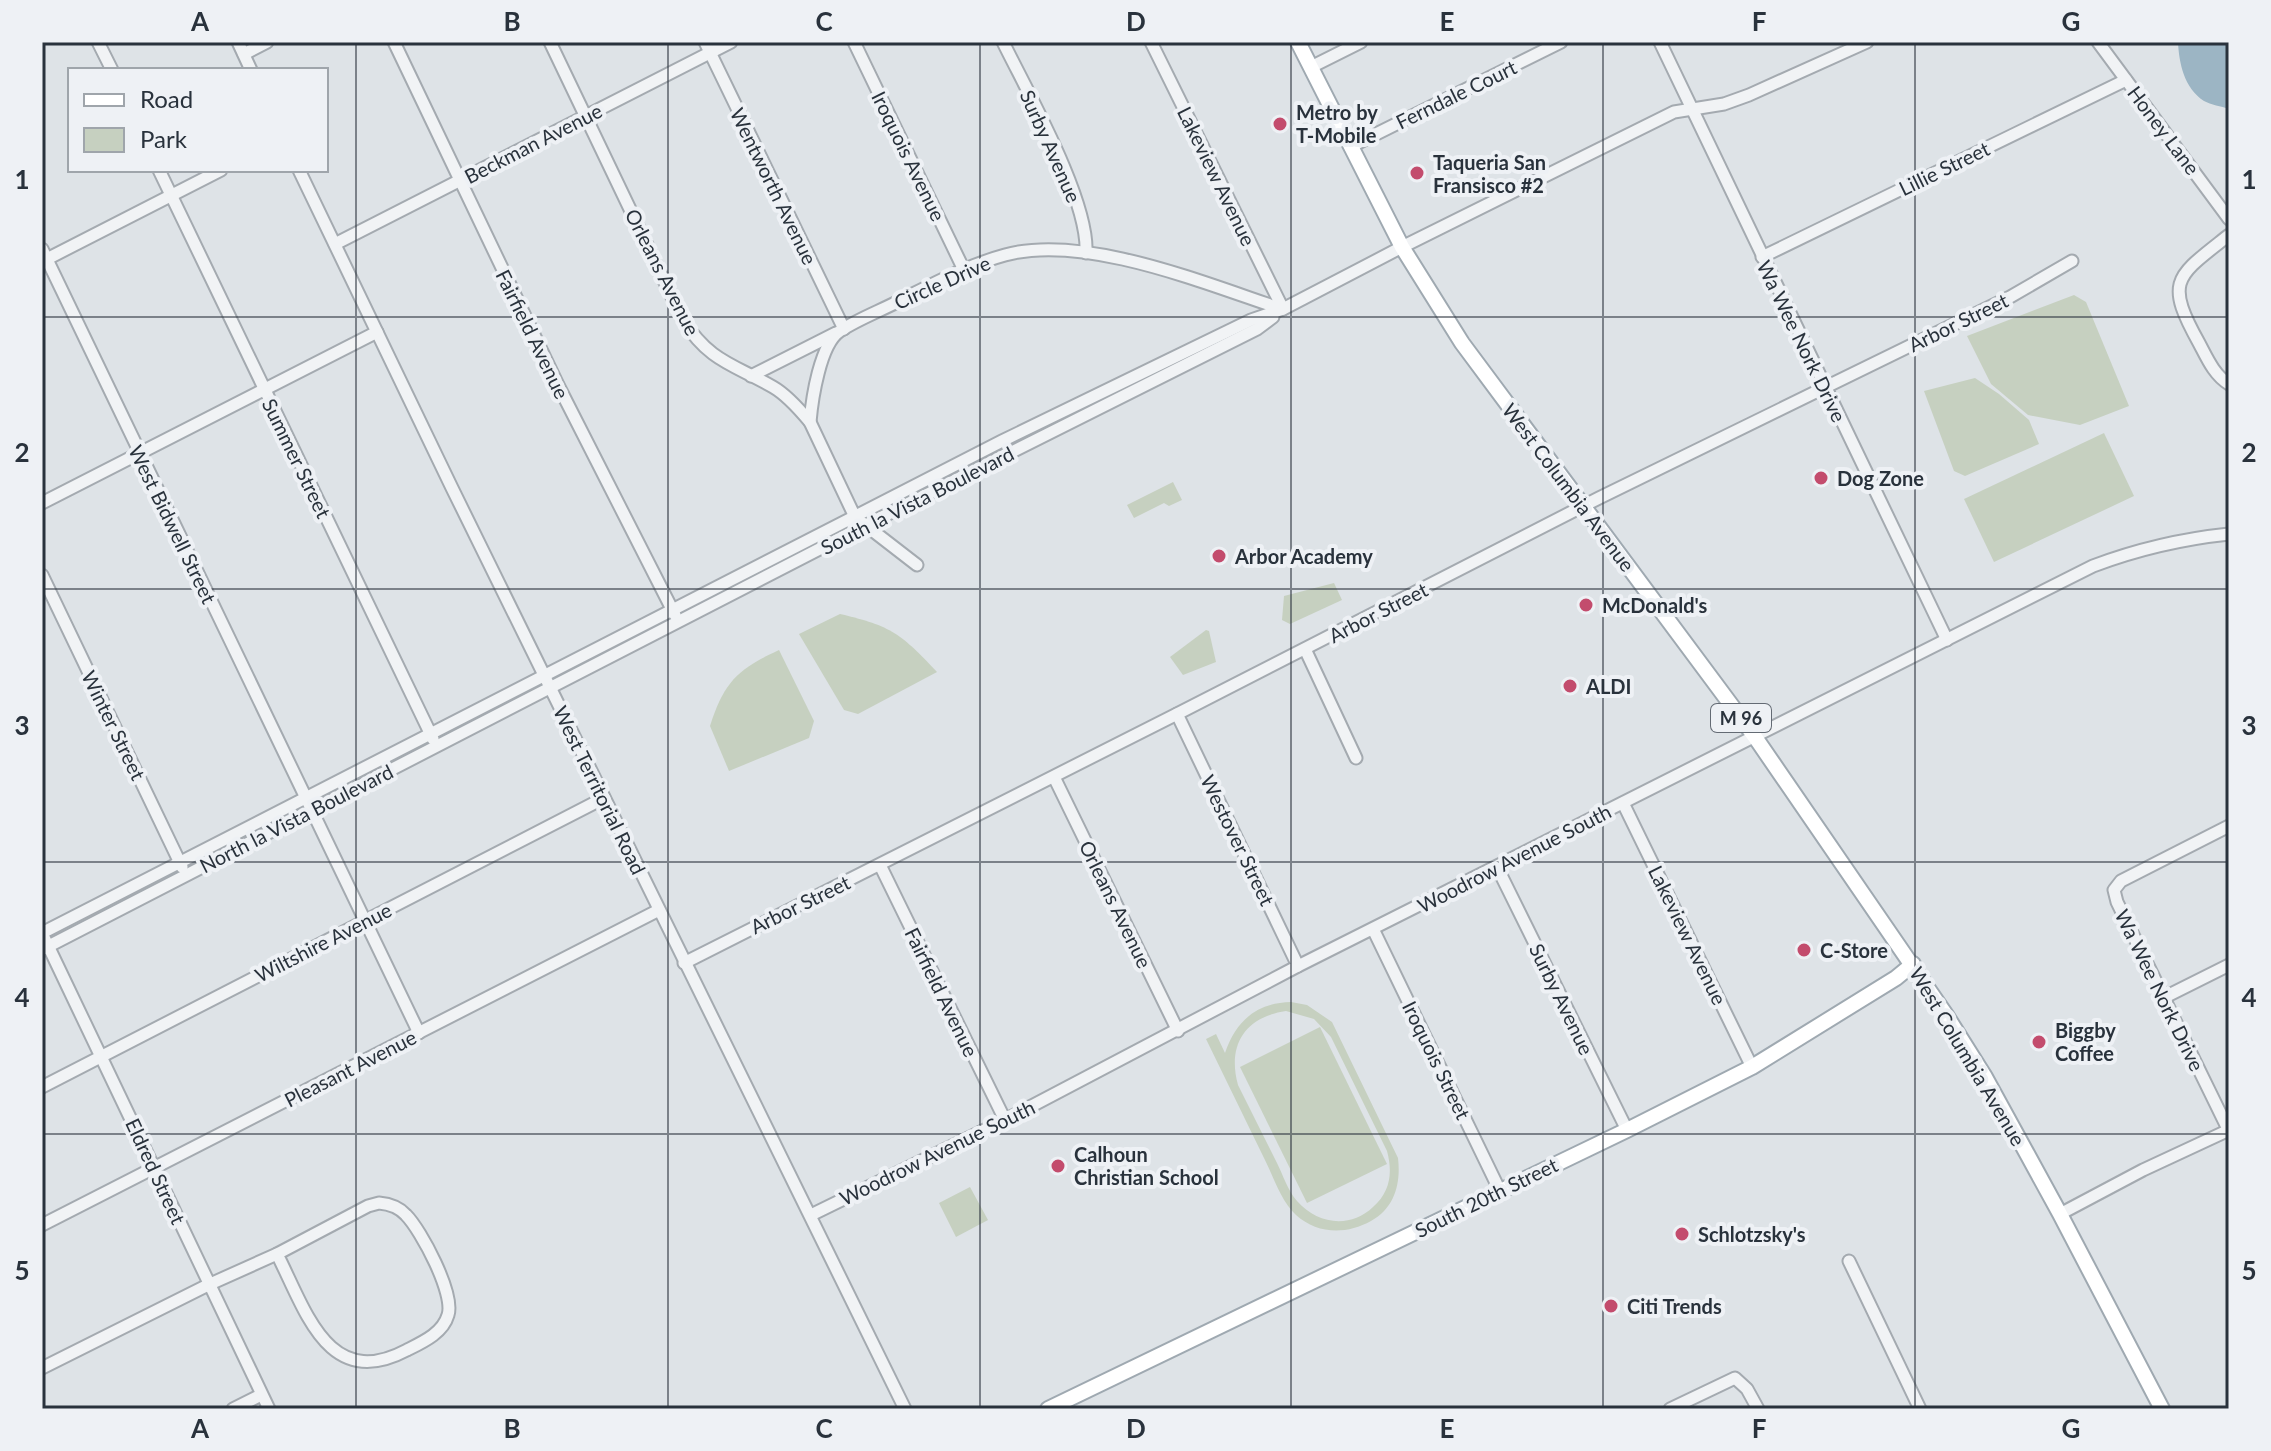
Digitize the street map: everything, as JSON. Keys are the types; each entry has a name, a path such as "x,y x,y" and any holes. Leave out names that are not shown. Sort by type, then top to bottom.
{"main road":[{"name":"West Columbia Avenue","path":"1298,42 1402,247 1462,343 1755,737 1913,964 1984,1076 2162,1409"},
{"name":"South 20th Street","path":"1048,1409 1752,1067 1895,979 1913,964"}],"street":[{"path":"98,42 111,68"},
{"path":"238,42 250,68"},
{"path":"244,54 267,42"},
{"name":"Fairfield Avenue","path":"394,42 558,385 679,622"},
{"name":"Orleans Avenue","path":"550,42 694,338 717,359 776,388 810,422 859,521 917,565"},
{"name":"Beckman Avenue","path":"335,244 585,116 708,47 731,42"},
{"name":"Iroquois Avenue","path":"854,42 964,270"},
{"name":"Surby Avenue","path":"1003,42 1061,163 1087,236 1086,253"},
{"name":"Lakeview Avenue","path":"1151,42 1283,309"},
{"path":"1311,67 1361,42"},
{"name":"Ferndale Court","path":"1350,147 1561,42"},
{"name":"Wa Wee Nork Drive","path":"1660,42 1947,640"},
{"name":"South la Vista Boulevard","path":"544,676 672,610 1257,329 1283,309 1402,247 1674,112 1724,104 1749,95 1867,42"},
{"name":"Honey Lane","path":"2098,42 2229,219"},
{"name":"Wentworth Avenue","path":"708,47 840,331"},
{"name":"Lillie Street","path":"1762,257 2126,80"},
{"name":"Summer Street","path":"160,172 436,745"},
{"path":"44,257 217,172"},
{"name":"West Territorial Road","path":"300,172 684,963 905,1409"},
{"path":"2229,235 2191,267 2180,280 2177,294 2181,309 2204,353 2215,371 2229,384"},
{"name":"Circle Drive","path":"751,376 964,270 1007,254 1044,249 1086,253 1139,264 1283,309"},
{"name":"West Bidwell Street","path":"44,257 311,809"},
{"name":"Arbor Street","path":"684,963 1584,506 2010,297 2072,261"},
{"path":"810,422 812,398 820,368 840,331"},
{"path":"42,503 377,332"},
{"name":"South la Vista Boulevard","path":"550,688 679,622 859,521"},
{"name":"Woodrow Avenue South","path":"811,1215 1005,1120 1298,966 2093,566 2187,538 2229,534"},
{"name":"Winter Street","path":"42,575 186,874"},
{"path":"1305,649 1356,758"},
{"name":"North la Vista Boulevard","path":"42,933 544,676"},
{"name":"North la Vista Boulevard","path":"45,948 550,688"},
{"name":"Westover Street","path":"1177,714 1298,966"},
{"name":"Orleans Avenue","path":"1054,777 1178,1031"},
{"name":"Wiltshire Avenue","path":"42,1087 604,798"},
{"name":"Lakeview Avenue","path":"1623,803 1752,1067"},
{"path":"311,809 419,1033"},
{"name":"Wa Wee Nork Drive","path":"2229,826 2121,881 2114,890 2117,902 2229,1130"},
{"name":"Fairfield Avenue","path":"880,865 1005,1120"},
{"name":"Surby Avenue","path":"1497,867 1627,1130"},
{"name":"Pleasant Avenue","path":"42,1225 659,910"},
{"name":"Iroquois Street","path":"1373,929 1500,1191"},
{"name":"Eldred Street","path":"42,933 45,948 155,1167 269,1409"},
{"path":"2163,998 2229,965"},
{"path":"2060,1214 2143,1170 2229,1130"},
{"path":"42,1368 277,1254 368,1206 389,1204 399,1208 415,1226 448,1295 448,1316 432,1336 406,1351 371,1363 355,1362 337,1355 324,1342 277,1254"},
{"path":"1849,1261 1920,1409"},
{"path":"1670,1409 1735,1378 1747,1389 1758,1409"},
{"path":"233,1409 261,1395"}],"green space":[{"path":"2074,295 2086,302 2129,406 2080,425 2028,415 1991,384 1967,336"},
{"path":"1975,378 2029,420 2039,444 1965,476 1954,471 1924,391"},
{"path":"2104,433 2134,496 1994,562 1964,499"},
{"path":"1173,482 1182,500 1169,506 1164,503 1134,518 1127,505"},
{"path":"1334,583 1342,600 1290,624 1282,620 1284,596"},
{"path":"840,614 894,633 937,672 858,714 844,710 799,634"},
{"path":"1206,630 1209,631 1216,662 1183,675 1170,657"},
{"path":"779,650 814,721 809,738 729,771 710,726 715,711 734,679"},
{"path":"1279,1003 1307,1005 1332,1022 1398,1158 1397,1185 1391,1202 1379,1216 1361,1226 1342,1230 1322,1229 1304,1221 1290,1209 1206,1039 1216,1034 1225,1053 1241,1023 1258,1010","holes":["1286,1011 1314,1019 1331,1037 1389,1159 1389,1182 1383,1195 1364,1214 1344,1221 1314,1215 1294,1197 1238,1085 1235,1071 1235,1057 1242,1035 1260,1019"]},
{"path":"1320,1027 1387,1164 1307,1203 1240,1067"},
{"path":"970,1187 988,1220 956,1237 939,1203"}],"water":[{"path":"2178,42 2229,42 2229,109 2210,104 2197,96 2181,66"}],"place":[{"name":"Metro by T-Mobile","path":"1280,124"},
{"name":"Taqueria San Fransisco #2","path":"1417,173"},
{"name":"Dog Zone","path":"1821,478"},
{"name":"Arbor Academy","path":"1219,556"},
{"name":"McDonald's","path":"1586,605"},
{"name":"ALDI","path":"1570,686"},
{"name":"C-Store","path":"1804,950"},
{"name":"Biggby Coffee","path":"2039,1042"},
{"name":"Calhoun Christian School","path":"1058,1166"},
{"name":"Schlotzsky's","path":"1682,1234"},
{"name":"Citi Trends","path":"1611,1306"}]}
